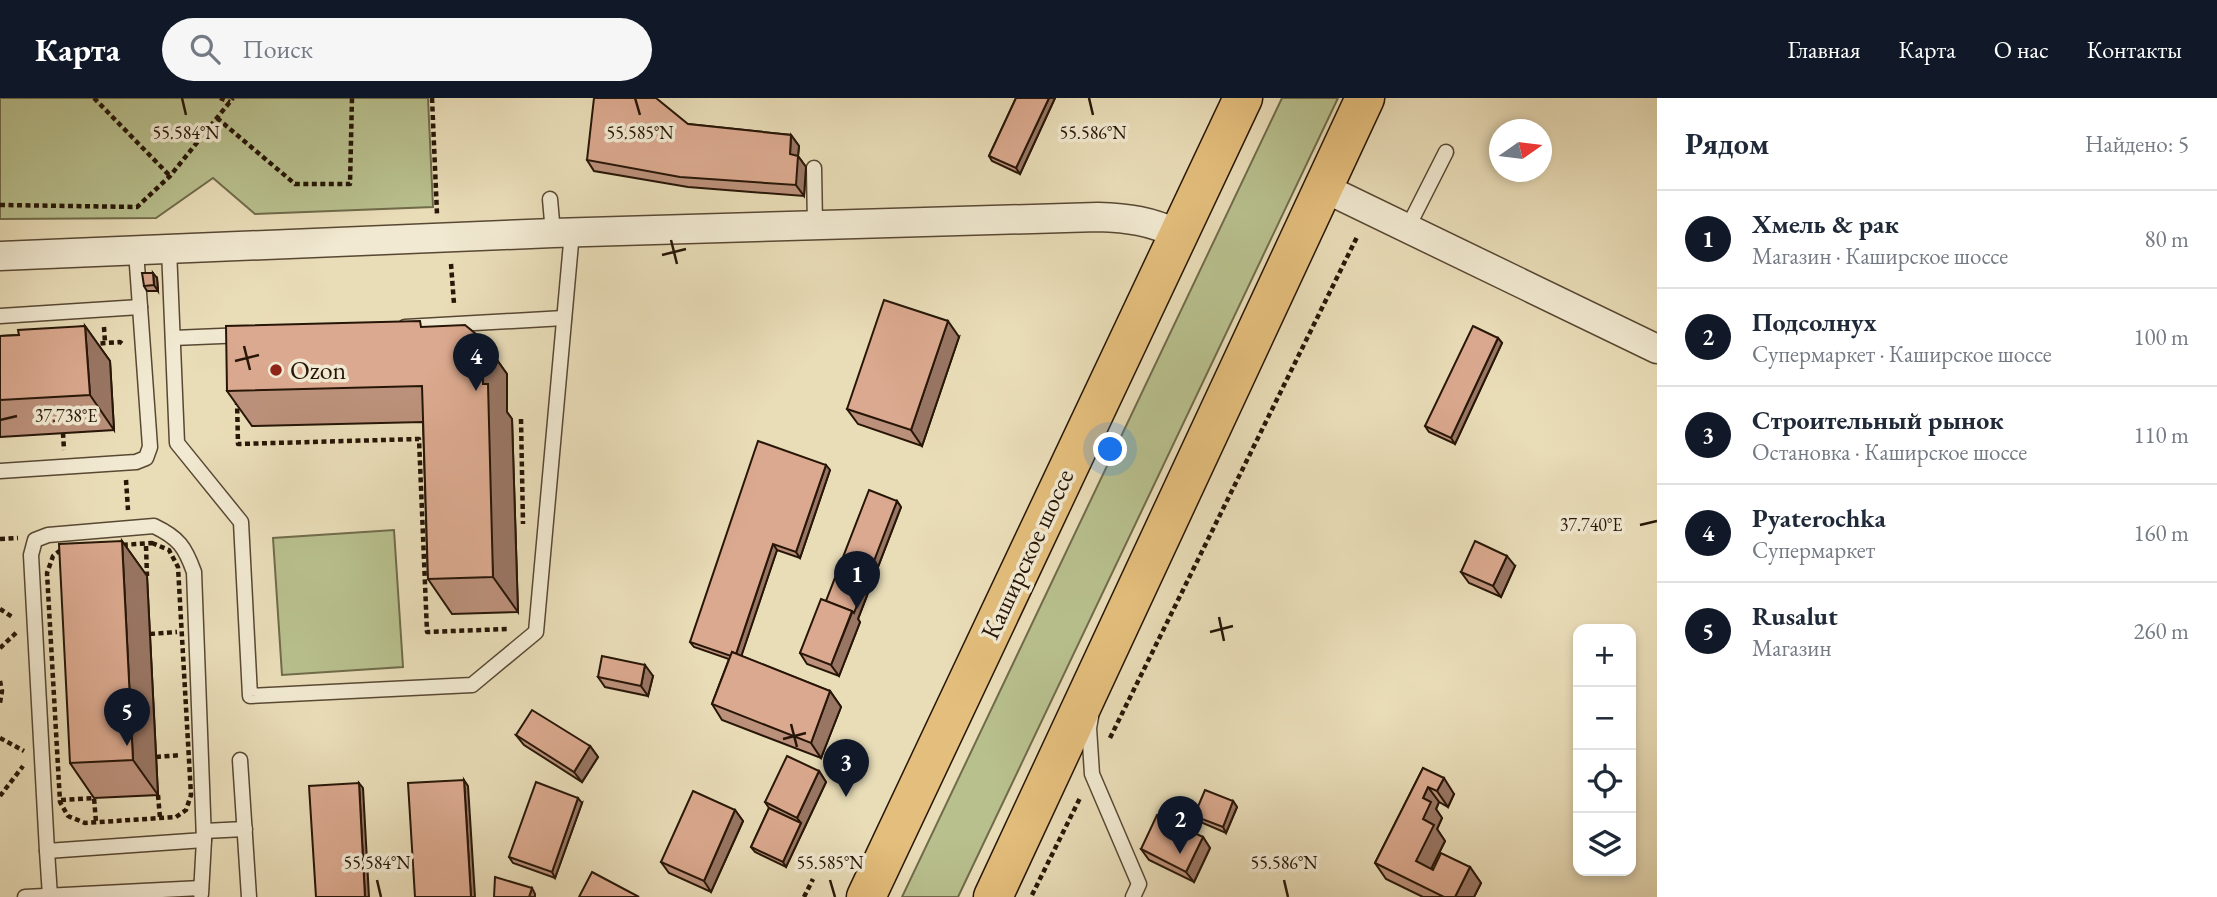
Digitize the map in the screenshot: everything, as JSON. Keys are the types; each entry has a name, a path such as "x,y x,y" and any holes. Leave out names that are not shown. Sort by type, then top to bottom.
{"highway":[{"name":"Каширское шоссе","path":"866,897 1243,98"},
{"path":"993,897 1365,98"}],"street":[{"path":"1322,187 1657,349"},
{"path":"4,254 444,247 562,232 1098,217 1155,223 1178,234"}],"lane":[{"path":"1407,229 1446,152"},
{"path":"814,168 815,225"},
{"path":"169,250 177,443 242,523 250,696 472,685 536,632 564,318 562,232 550,199"},
{"path":"0,471 125,463 146,458 150,447 136,251"},
{"path":"0,316 140,307"},
{"path":"389,328 564,318"},
{"path":"173,338 254,334"},
{"path":"24,897 201,892 204,836 194,572 187,552 172,535 154,526 48,535 35,540 32,555 50,896"},
{"path":"1098,672 1089,728 1092,774 1139,884 1133,897"},
{"path":"240,760 249,897"},
{"path":"47,851 204,836 245,829"}],"path":[{"path":"94,98 170,176"},
{"path":"220,98 232,100"},
{"path":"217,118 295,184 350,184 352,98"},
{"path":"432,98 444,247 455,325"},
{"path":"0,205 137,207 170,176 232,100"},
{"path":"1031,897 1370,212"},
{"path":"81,344 120,342 131,352"},
{"path":"237,391 238,443 419,439 428,632 513,628"},
{"path":"521,419 523,530"},
{"path":"125,463 128,528"},
{"path":"152,543 169,550 178,567 191,795 186,810 176,817 85,823 68,816 60,800 47,573 52,556 62,550 82,548 152,543"},
{"path":"146,544 147,576"},
{"path":"82,548 82,559"},
{"path":"47,581 59,580"},
{"path":"150,634 181,631"},
{"path":"51,636 62,636"},
{"path":"0,681 0,703"},
{"path":"0,738 31,755"},
{"path":"57,746 68,745"},
{"path":"156,757 188,754"},
{"path":"158,795 160,818"},
{"path":"60,800 94,798 96,822"},
{"path":"803,897 813,879"}],"green space":[{"path":"0,98 428,98 433,207 255,214 213,178 156,218 0,219"},
{"path":"1282,98 1338,98 958,897 902,897"},
{"path":"394,530 403,667 282,675 273,538"}],"building":[{"path":"594,98 656,98 688,124 791,135 790,154 798,156 796,185 680,177 587,160"},
{"path":"1016,98 1049,98 1016,168 989,156"},
{"path":"142,273 153,273 154,285 144,286"},
{"path":"884,300 948,321 911,430 847,409"},
{"path":"420,321 421,327 465,325 482,339 483,384 488,384 493,577 428,579 422,386 227,391 226,326"},
{"path":"85,326 90,395 0,400 0,336 19,335 18,330"},
{"path":"1473,326 1498,338 1451,438 1425,426"},
{"path":"758,441 826,465 796,552 773,544 736,654 732,652 731,656 690,642"},
{"path":"869,490 897,501 854,613 826,601"},
{"path":"122,541 133,760 70,763 59,544"},
{"path":"1475,541 1507,556 1493,586 1461,572"},
{"path":"821,599 852,611 831,665 800,653"},
{"path":"732,652 830,691 811,743 712,704"},
{"path":"602,656 645,665 641,686 598,677"},
{"path":"532,710 590,746 574,772 516,735"},
{"path":"787,756 819,771 797,818 765,802"},
{"path":"1423,768 1444,778 1437,791 1428,787 1423,798 1431,802 1423,819 1434,825 1416,861 1433,870 1441,853 1470,867 1455,897 1444,897 1375,863"},
{"path":"464,780 471,897 415,897 408,783"},
{"path":"536,782 578,798 552,872 509,857"},
{"path":"359,783 365,897 316,897 309,786"},
{"path":"1205,790 1233,801 1223,827 1194,816"},
{"path":"693,791 735,810 704,881 661,862"},
{"path":"769,808 801,823 783,862 751,847"},
{"path":"1157,815 1203,837 1186,872 1141,849"},
{"path":"592,872 639,897 579,897"},
{"path":"495,877 532,888 529,897 494,897"}],"place":[{"name":"Ozon","path":"276,370"},
{"name":"Pyaterochka","path":"476,391"},
{"name":"Хмель & рак","path":"857,609"},
{"name":"Rusalut","path":"127,746"},
{"name":"Строительный рынок","path":"846,797"},
{"name":"Подсолнух","path":"1180,854"}]}
